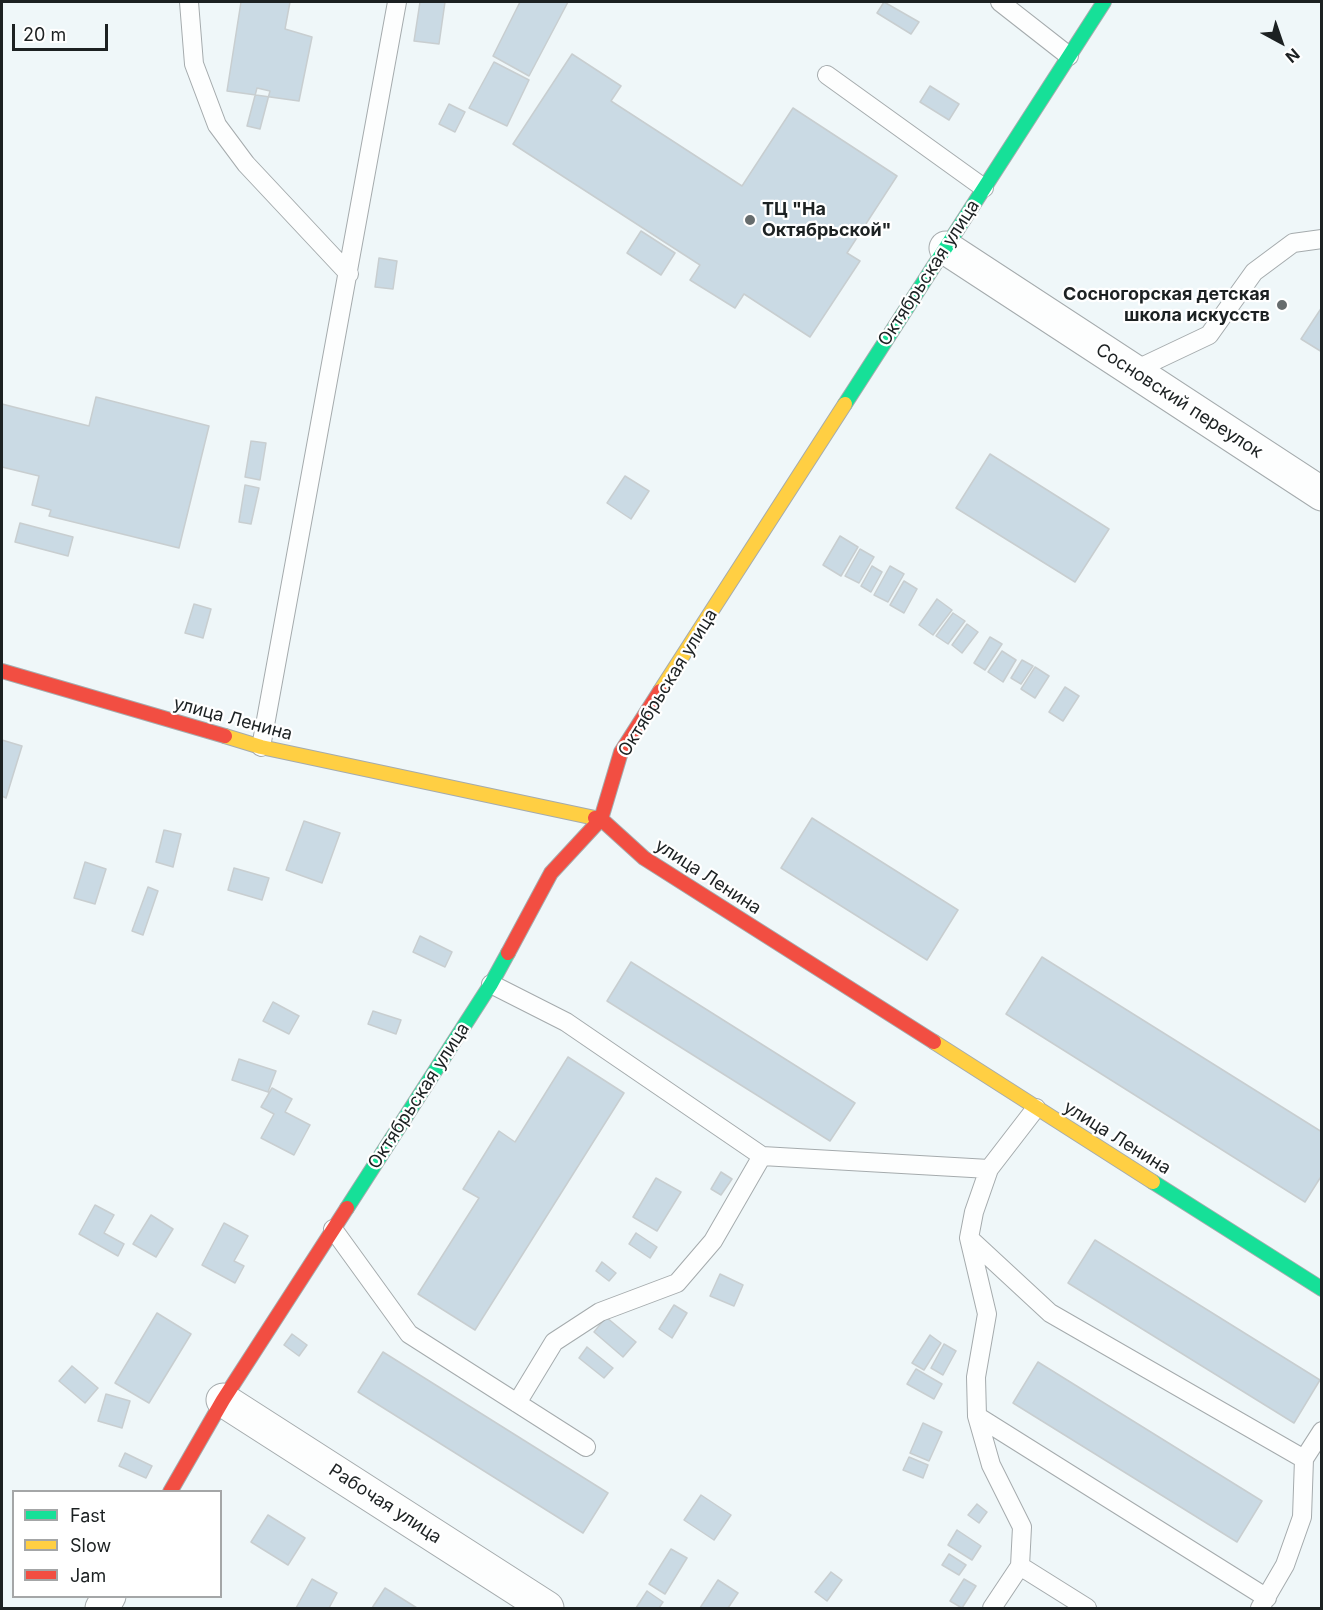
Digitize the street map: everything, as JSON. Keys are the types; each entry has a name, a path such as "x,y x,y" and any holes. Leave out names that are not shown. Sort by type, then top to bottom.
{"street":[{"name":"Октябрьская улица","path":"171,1490 223,1400 491,984 551,873 601,819 621,753 1104,2"},
{"name":"Сосновский переулок","path":"946,248 1322,494"},
{"name":"улица Ленина","path":"2,671 261,747 601,819 644,858 1322,1289"},
{"name":"Рабочая улица","path":"223,1400 547,1608"}],"lane":[{"path":"189,2 194,64 217,125 246,164 349,274"},
{"path":"261,747 398,2"},
{"path":"1000,2 1069,56"},
{"path":"827,75 984,188"},
{"path":"1133,371 1209,335 1254,272 1293,243 1322,239"},
{"path":"491,984 566,1022 762,1156 989,1168"},
{"path":"992,1608 1020,1566 1022,1527 991,1465 977,1416 976,1377 987,1314 969,1238 974,1212 989,1168 1036,1108"},
{"path":"517,1403 554,1342 600,1312 677,1283 713,1241 762,1156"},
{"path":"333,1228 409,1334 586,1447"},
{"path":"969,1238 1050,1313 1304,1459"},
{"path":"977,1416 1264,1603 1285,1565 1302,1517 1304,1459 1322,1431"},
{"path":"1020,1566 1087,1608"}],"building":[{"path":"241,2 290,2 285,29 312,37 299,101 227,91"},
{"path":"420,2 445,2 439,44 414,41"},
{"path":"520,2 568,2 529,76 493,56"},
{"path":"884,2 919,22 911,34 877,13"},
{"name":"ТЦ \"На Октябрьской\"","path":"572,54 621,86 611,101 742,186 793,108 897,176 847,253 860,261 810,337 744,294 735,308 690,280 700,265 513,144"},
{"path":"494,62 529,80 507,126 469,108"},
{"path":"930,86 959,104 949,120 920,102"},
{"path":"257,88 270,91 260,129 247,126"},
{"path":"449,104 465,112 455,132 439,124"},
{"path":"641,231 675,253 661,275 627,253"},
{"path":"379,258 397,261 393,289 375,287"},
{"path":"1322,307 1322,352 1301,339"},
{"path":"96,397 209,426 179,548 49,516 51,510 32,505 39,476 2,467 2,404 89,426"},
{"path":"251,441 266,443 260,480 245,477"},
{"path":"990,454 1109,529 1075,582 956,508"},
{"path":"625,476 649,491 631,519 607,503"},
{"path":"245,485 259,488 251,524 239,522"},
{"path":"20,523 73,537 68,556 15,542"},
{"path":"840,536 858,547 841,576 823,565"},
{"path":"860,549 874,557 859,583 845,576"},
{"path":"872,566 882,572 871,592 861,586"},
{"path":"890,566 904,574 888,602 874,595"},
{"path":"904,581 917,589 904,613 890,605"},
{"path":"937,599 952,610 933,635 919,625"},
{"path":"194,604 211,609 203,638 185,633"},
{"path":"953,613 965,621 948,644 936,636"},
{"path":"967,624 978,632 962,653 952,645"},
{"path":"990,637 1002,644 985,670 974,663"},
{"path":"1002,651 1016,660 1003,682 988,672"},
{"path":"1022,660 1033,666 1021,684 1011,678"},
{"path":"1035,667 1049,676 1035,698 1021,689"},
{"path":"1065,687 1079,696 1063,721 1049,712"},
{"path":"2,740 22,746 6,798 2,796"},
{"path":"812,818 958,910 927,960 781,868"},
{"path":"304,821 340,833 322,883 286,870"},
{"path":"164,830 181,834 173,867 156,862"},
{"path":"85,862 106,869 95,904 74,898"},
{"path":"234,868 269,878 262,900 228,890"},
{"path":"148,887 158,891 143,935 132,931"},
{"path":"420,936 452,952 445,967 413,952"},
{"path":"1042,957 1322,1132 1322,1175 1305,1202 1006,1014"},
{"path":"631,962 855,1103 830,1141 607,1001"},
{"path":"273,1002 299,1016 289,1034 263,1021"},
{"path":"373,1011 401,1020 396,1034 368,1024"},
{"path":"568,1057 624,1093 475,1330 418,1294 479,1198 463,1189 499,1131 515,1142"},
{"path":"239,1059 276,1071 268,1092 232,1080"},
{"path":"272,1088 292,1099 285,1112 310,1125 294,1155 261,1138 274,1114 261,1107"},
{"path":"721,1172 732,1179 721,1195 711,1189"},
{"path":"656,1178 681,1192 657,1231 633,1217"},
{"path":"95,1205 114,1215 104,1233 124,1244 118,1256 79,1234"},
{"path":"151,1215 173,1229 156,1257 133,1244"},
{"path":"224,1223 248,1236 234,1261 244,1266 235,1283 202,1265"},
{"path":"636,1233 657,1247 650,1258 629,1244"},
{"path":"1095,1240 1320,1380 1294,1423 1068,1283"},
{"path":"602,1262 616,1273 609,1281 596,1271"},
{"path":"720,1274 743,1285 734,1306 710,1296"},
{"path":"674,1305 687,1313 672,1338 659,1329"},
{"path":"157,1313 191,1334 149,1403 115,1383"},
{"path":"606,1317 636,1342 623,1357 594,1332"},
{"path":"292,1334 307,1345 299,1356 284,1345"},
{"path":"930,1335 941,1343 924,1370 912,1363"},
{"path":"944,1344 956,1351 943,1375 931,1368"},
{"path":"587,1347 613,1368 604,1378 579,1358"},
{"path":"383,1352 608,1493 583,1533 358,1392"},
{"path":"1038,1362 1262,1501 1237,1542 1013,1403"},
{"path":"72,1366 98,1388 85,1403 59,1381"},
{"path":"916,1369 942,1384 934,1399 907,1384"},
{"path":"106,1394 130,1401 122,1428 98,1421"},
{"path":"923,1423 942,1432 929,1461 910,1453"},
{"path":"125,1453 152,1466 146,1478 119,1466"},
{"path":"909,1457 928,1465 923,1478 903,1470"},
{"path":"701,1495 731,1515 714,1540 684,1520"},
{"path":"977,1504 987,1512 979,1523 968,1515"},
{"path":"268,1515 305,1538 288,1565 251,1542"},
{"path":"957,1530 981,1546 972,1560 948,1545"},
{"path":"671,1549 687,1558 665,1594 649,1584"},
{"path":"949,1554 966,1565 959,1575 942,1565"},
{"path":"831,1572 842,1580 827,1601 815,1592"},
{"path":"312,1579 337,1593 329,1608 296,1608"},
{"path":"964,1579 976,1586 962,1608 950,1601"},
{"path":"718,1580 738,1593 728,1608 700,1608"},
{"path":"385,1588 417,1608 372,1608"},
{"path":"647,1591 663,1602 659,1608 636,1608"}],"traffic: fast":[{"path":"845,404 1104,2"},
{"path":"347,1208 491,984 508,953"},
{"path":"1153,1182 1322,1289"}],"traffic: slow":[{"path":"660,691 845,404"},
{"path":"225,736 261,747 595,818"},
{"path":"934,1042 1153,1182"}],"traffic: jam":[{"path":"2,671 225,736"},
{"path":"508,953 551,873 601,819 621,752 660,691"},
{"path":"595,818 601,819 644,858 934,1042"},
{"path":"171,1490 223,1400 347,1208"}],"place":[{"name":"ТЦ \"На Октябрьской\"","path":"750,220"},
{"name":"Сосногорская детская школа искусств","path":"1282,305"}]}
